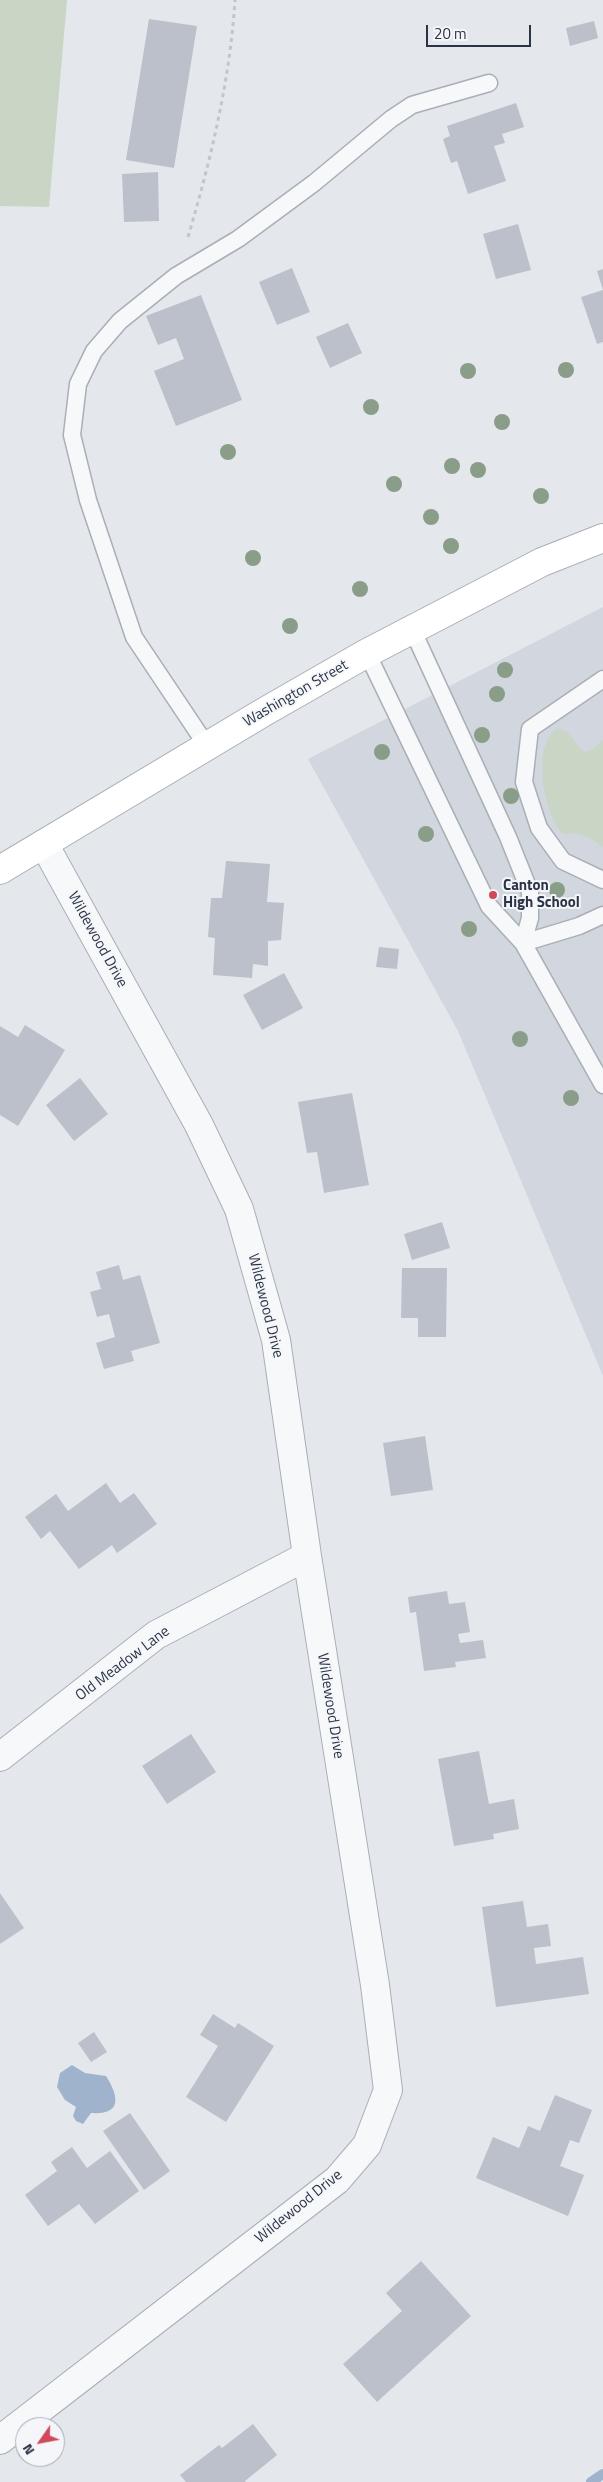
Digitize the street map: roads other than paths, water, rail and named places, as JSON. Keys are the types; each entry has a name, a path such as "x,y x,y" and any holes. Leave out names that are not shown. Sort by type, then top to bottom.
{"main road":[{"name":"Washington Street","path":"0,870 367,653 542,562 603,538"}],"street":[{"name":"Wildewood Drive","path":"0,2440 337,2180 367,2144 388,2090 375,1985 306,1556 276,1340 239,1209 199,1125 44,844"},
{"name":"Old Meadow Lane","path":"0,1757 156,1635 306,1556"}],"lane":[{"path":"207,746 134,638 88,500 72,435 78,384 94,351 120,321 176,276 238,239 314,183 391,118 412,105 490,83"},
{"path":"412,629 508,837 530,892 530,918 523,943"},
{"path":"367,653 489,906 523,943 603,1085"},
{"path":"603,678 530,729 524,782 539,828 563,861 603,880"},
{"path":"523,943 578,926 603,915"}],"water":[{"path":"72,2065 85,2073 106,2076 114,2091 115,2104 113,2108 101,2113 91,2113 83,2124 76,2121 73,2116 76,2107 65,2100 57,2087 60,2073"}],"waterway":[{"path":"591,2482 603,2474"}],"place":[{"name":"Canton High School","path":"493,895"}]}
